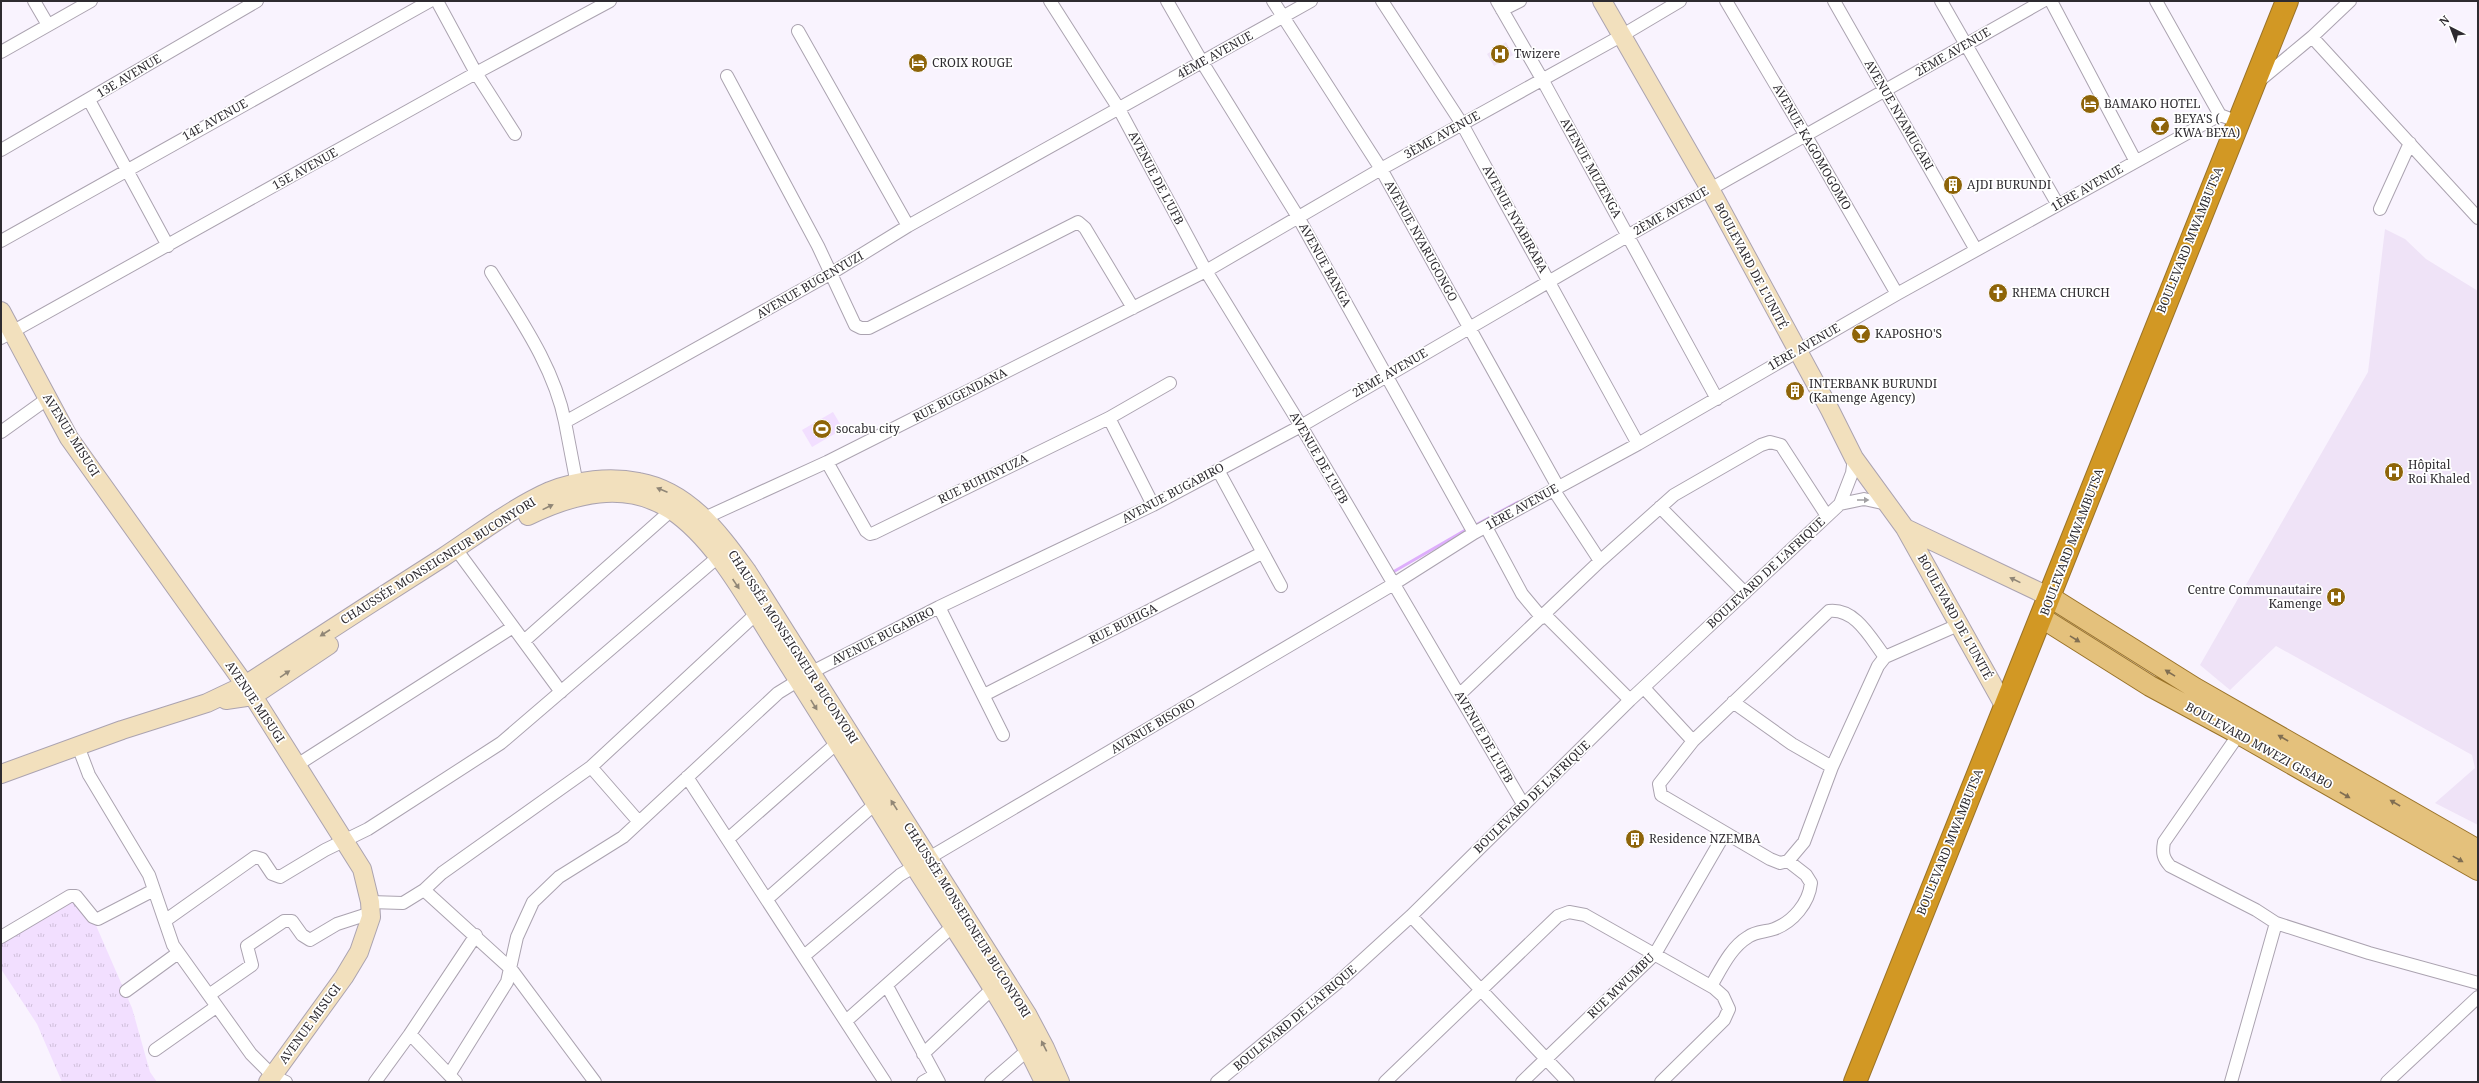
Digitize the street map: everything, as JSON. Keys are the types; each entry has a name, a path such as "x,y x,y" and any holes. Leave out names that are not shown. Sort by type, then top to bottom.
{"highway":[{"name":"BOULEVARD MWAMBUTSA","path":"1856,1082 2005,707 2042,618 2229,118 2253,86 2287,1"}],"main road":[{"name":"BOULEVARD MWEZI GISABO","path":"2050,597 2415,824 2478,870"},
{"name":"BOULEVARD MWEZI GISABO","path":"2042,618 2150,686 2239,734 2415,824 2478,850"}],"street":[{"path":"34,1 48,25"},
{"path":"1,52 91,1"},
{"name":"13E AVENUE","path":"1,150 257,1"},
{"name":"14E AVENUE","path":"1,241 127,169 430,1"},
{"path":"437,1 476,73 515,134"},
{"name":"15E AVENUE","path":"7,335 476,73 610,1"},
{"name":"AVENUE DE L'UFB","path":"1050,1 1119,109 1206,271 1300,426 1392,585 1523,804"},
{"name":"AVENUE BANGA","path":"1167,1 1202,62 1298,217 1474,533"},
{"name":"AVENUE NYARUGONGO","path":"1273,1 1381,168 1556,488 1600,561"},
{"name":"4ÈME AVENUE","path":"1119,109 1311,1"},
{"name":"AVENUE NYABIRABA","path":"1382,1 1462,124 1638,444"},
{"path":"1500,6 1520,1"},
{"name":"BOULEVARD DE L'UNITÉ","path":"1602,1 1710,189 1796,351 1830,410 1854,458 1905,528 2005,707"},
{"name":"3ÈME AVENUE","path":"1206,271 1381,168 1621,36 1680,1"},
{"name":"AVENUE KAGOMOGOMO","path":"1726,1 1806,136 1896,294"},
{"name":"AVENUE NYAMUGARI","path":"1834,1 1976,250"},
{"path":"1941,1 2058,205"},
{"name":"2ÈME AVENUE","path":"1300,426 1629,235 2043,1"},
{"path":"2051,1 2136,160"},
{"path":"2156,1 2229,118"},
{"path":"2253,86 2312,37 2350,1"},
{"name":"AVENUE MUZENGA","path":"1500,6 1629,235 1718,399"},
{"path":"798,31 908,226"},
{"path":"2312,37 2478,218"},
{"path":"728,76 818,246 855,325 861,328 869,328 1078,222 1085,228 1133,308"},
{"path":"89,100 168,246"},
{"name":"AVENUE BUGENYUZI","path":"565,422 830,274 908,226 1119,109"},
{"name":"1ÈRE AVENUE","path":"1392,585 1474,533 1718,399 1796,351 2136,160 2229,118"},
{"path":"2380,209 2410,144"},
{"name":"RUE BUGENDANA","path":"698,521 827,462 1206,271"},
{"path":"491,272 543,359 561,400 578,489"},
{"name":"AVENUE MISUGI","path":"1,311 7,335 49,402 69,438 249,690 362,869 370,908 366,934 359,952 276,1080"},
{"name":"RUE BUHINYUZA","path":"827,462 870,534 1108,418 1170,383"},
{"path":"1,432 49,402"},
{"path":"1108,418 1153,505"},
{"name":"AVENUE BUGABIRO","path":"453,1078 500,994 511,969 517,936 533,902 559,877 604,850 639,822 762,706 805,676 940,607 1153,505 1300,426"},
{"path":"1459,695 1543,617 1600,561 1660,507 1687,486 1770,442 1781,445 1827,516"},
{"name":"BOULEVARD DE L'AFRIQUE","path":"1217,1082 1342,979 1411,916 1630,700 1840,504 1852,473 1854,458"},
{"path":"1218,470 1281,586"},
{"name":"CHAUSSÉE MONSEIGNEUR BUCONYORI","path":"1,774 78,746 249,690 459,553 558,502 578,489 597,493 631,494 677,505 698,521 748,571 805,676 838,743 875,804 921,863 1027,1014 1045,1048 1060,1082"},
{"path":"1840,504 1864,499 1887,504"},
{"path":"524,641 677,505"},
{"path":"1660,507 1745,593"},
{"name":"CHAUSSÉE MONSEIGNEUR BUCONYORI","path":"698,521 718,557 756,614 805,676 921,863 953,926 993,988 1028,1049 1044,1082"},
{"path":"1486,527 1522,594 1543,617 1630,700"},
{"name":"BOULEVARD DE L'UNITÉ","path":"1905,528 2050,597"},
{"path":"459,553 562,692"},
{"name":"RUE BUHIGA","path":"984,695 1262,553"},
{"path":"166,920 255,857 262,859 272,874 280,877 325,850 345,841 489,751 562,692 718,557"},
{"name":"AVENUE BISORO","path":"804,956 882,888 921,863 1392,585"},
{"path":"940,607 1003,735"},
{"path":"1885,657 1858,622 1838,610 1829,611 1693,741 1659,784 1659,791 1663,797 1780,863 1788,861 1804,842 1832,767 1874,674 1885,657 1958,624"},
{"path":"209,994 252,966 247,946 284,920 292,921 302,935 310,940 337,924 370,908 403,903 424,890 442,873 591,766 756,614"},
{"path":"297,765 513,627"},
{"path":"1644,688 1693,741"},
{"path":"1733,702 1792,744 1832,767"},
{"path":"2239,734 2164,842 2162,851 2164,860 2170,866 2256,910 2276,923 2369,953 2478,983"},
{"path":"728,839 838,743"},
{"path":"78,746 89,775 144,865 166,920 168,936 178,953 251,1054 276,1080"},
{"path":"591,766 639,822"},
{"path":"687,776 885,1082"},
{"path":"767,899 875,804"},
{"name":"RUE MWUMBU","path":"1522,1082 1655,954 1725,833"},
{"path":"1712,986 1738,945 1749,936 1782,926 1803,906 1810,895 1811,883 1806,875 1788,861"},
{"path":"1,937 70,896 76,896 93,917 98,919 154,890"},
{"path":"424,890 476,935 511,969 595,1082"},
{"path":"1385,1082 1558,916 1569,912 1585,915 1712,986 1724,996 1729,1009 1726,1014 1661,1082"},
{"path":"1411,916 1568,1082"},
{"path":"2231,1082 2276,923"},
{"path":"846,1021 888,986 953,926"},
{"path":"375,1082 410,1034 476,935"},
{"path":"126,992 178,953"},
{"path":"888,986 937,1078 923,1082"},
{"path":"923,1054 993,988"},
{"path":"2387,1082 2478,998"},
{"path":"155,1050 216,1007"},
{"path":"410,1034 453,1078"},
{"path":"991,1082 1028,1049"}],"shaded area":[{"name":"Twizere","path":"1506,42 1513,55 1494,66 1487,54"},
{"name":"Hôpital Roi Khaled","path":"2385,229 2405,239 2426,259 2478,291 2478,825 2435,803 2475,768 2472,755 2276,646 2230,690 2200,665 2368,372"}],"green space":[{"name":"socabu city","path":"833,412 843,429 812,447 802,430"},
{"path":"81,891 132,1008 150,1072 157,1082 62,1082 37,1024 1,969 1,939"}],"waterway":[{"path":"1474,526 1518,502"},
{"path":"1393,572 1469,528"}],"place":[{"name":"Twizere","path":"1500,54"},
{"name":"CROIX ROUGE","path":"918,63"},
{"name":"BAMAKO HOTEL","path":"2090,104"},
{"name":"BEYA'S ( KWA BEYA)","path":"2160,126"},
{"name":"AJDI BURUNDI","path":"1953,185"},
{"name":"RHEMA CHURCH","path":"1998,293"},
{"name":"KAPOSHO'S","path":"1861,334"},
{"name":"INTERBANK BURUNDI (Kamenge Agency)","path":"1795,391"},
{"name":"socabu city","path":"822,429"},
{"name":"Hôpital Roi Khaled","path":"2394,472"},
{"name":"Centre Communautaire Kamenge","path":"2336,597"},
{"name":"Residence NZEMBA","path":"1635,839"}]}
